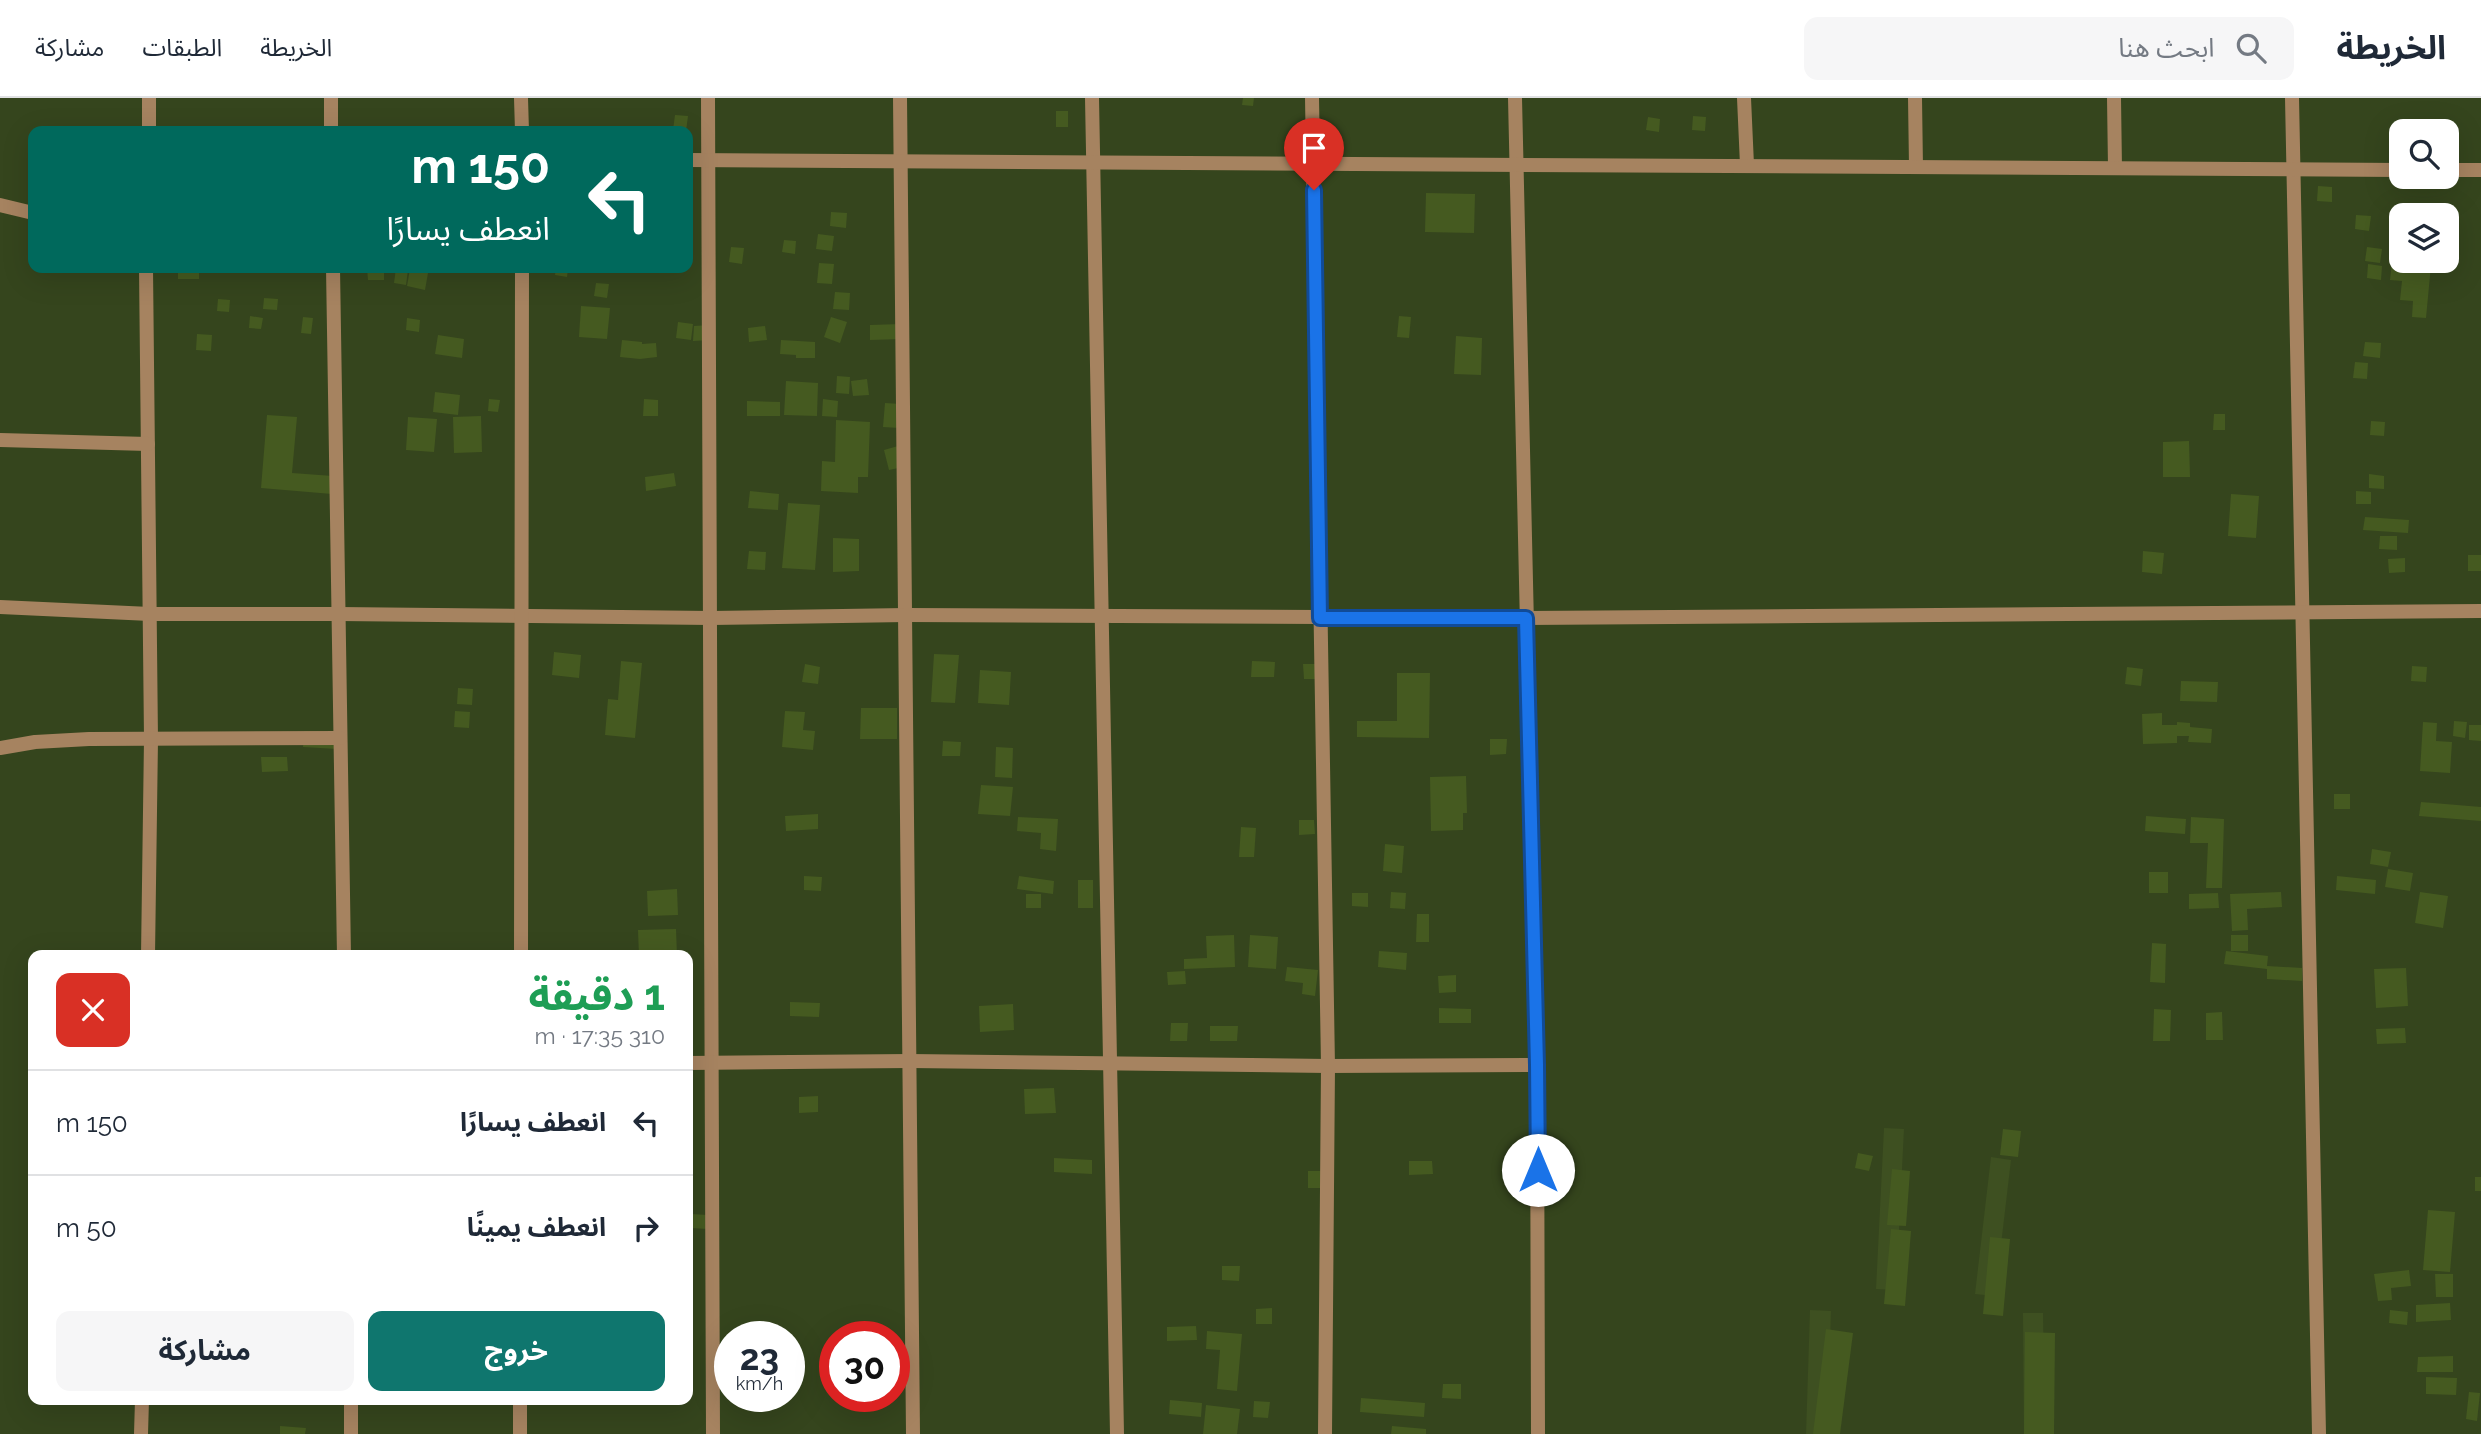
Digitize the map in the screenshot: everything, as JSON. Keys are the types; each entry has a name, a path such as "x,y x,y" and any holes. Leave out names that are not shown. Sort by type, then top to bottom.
{"street":[{"path":"149,98 149,126"},
{"path":"331,98 331,126"},
{"path":"521,98 522,126"},
{"path":"708,98 713,1434"},
{"path":"900,98 913,1434"},
{"path":"1092,98 1117,1434"},
{"path":"1312,98 1328,1066 1325,1434"},
{"path":"1515,98 1537,1065 1538,1434"},
{"path":"1744,98 1747,166"},
{"path":"1915,98 1916,167"},
{"path":"2114,98 2115,168"},
{"path":"2292,98 2319,1434"},
{"path":"693,160 2389,170"},
{"path":"2459,170 2481,170"},
{"path":"0,205 28,212"},
{"path":"146,273 151,738 148,950"},
{"path":"333,273 344,950"},
{"path":"521,950 522,273"},
{"path":"0,440 148,444"},
{"path":"0,607 150,614 711,618 906,615 1526,618 2481,611"},
{"path":"0,748 35,742 151,738 340,738"},
{"path":"693,1063 910,1061 1328,1066 1537,1065"},
{"path":"141,1434 142,1405"},
{"path":"351,1405 351,1434"},
{"path":"520,1405 520,1434"}],"shaded area":[{"path":"1884,1128 1904,1129 1896,1290 1876,1289"},
{"path":"1991,1157 2011,1160 1995,1296 1975,1294"},
{"path":"1810,1310 1831,1311 1827,1434 1806,1434"},
{"path":"2023,1313 2043,1313 2045,1434 2024,1434"}],"building":[{"path":"1243,98 1254,98 1253,106 1242,105"},
{"path":"1056,111 1068,111 1068,127 1056,127"},
{"path":"675,115 688,116 687,126 674,126"},
{"path":"1693,116 1706,117 1705,131 1692,130"},
{"path":"1648,117 1660,119 1659,132 1646,130"},
{"path":"2318,186 2332,187 2332,202 2317,201"},
{"path":"1426,193 1475,194 1474,233 1425,232"},
{"path":"831,212 847,213 846,228 830,226"},
{"path":"2356,215 2371,216 2369,231 2355,229"},
{"path":"818,234 834,236 832,251 816,249"},
{"path":"784,240 796,241 795,254 782,252"},
{"path":"731,247 744,248 742,264 729,262"},
{"path":"2367,247 2382,249 2380,263 2365,261"},
{"path":"819,263 834,264 832,284 817,283"},
{"path":"2368,264 2382,266 2381,280 2367,278"},
{"path":"178,273 199,273 199,279 178,279"},
{"path":"367,273 384,273 384,280 368,280"},
{"path":"395,273 408,273 406,285 394,283"},
{"path":"409,273 428,273 425,290 407,286"},
{"path":"555,273 567,273 567,277"},
{"path":"2391,273 2430,273 2426,318 2412,317 2413,301 2400,300 2402,281 2390,280"},
{"path":"596,283 609,284 607,298 594,296"},
{"path":"835,292 850,293 849,310 833,309"},
{"path":"264,298 278,299 277,310 263,309"},
{"path":"218,299 230,300 229,312 217,311"},
{"path":"581,306 610,308 607,339 579,337"},
{"path":"250,316 263,318 261,329 249,328"},
{"path":"1399,316 1411,317 1409,338 1397,337"},
{"path":"303,317 313,318 311,334 301,333"},
{"path":"831,317 847,322 840,343 824,337"},
{"path":"407,318 420,320 419,332 406,330"},
{"path":"678,322 693,324 691,340 676,338"},
{"path":"901,324 901,339 870,340 870,325"},
{"path":"710,325 710,340 693,341 694,326"},
{"path":"765,326 767,340 749,342 748,328"},
{"path":"197,334 212,335 211,351 196,350"},
{"path":"438,335 464,339 462,358 435,354"},
{"path":"1456,336 1482,338 1481,375 1454,374"},
{"path":"622,340 642,344 656,343 657,357 620,357"},
{"path":"781,340 815,342 815,358 796,358 796,355 780,354"},
{"path":"2365,342 2381,343 2380,358 2363,356"},
{"path":"2355,362 2368,363 2367,379 2353,378"},
{"path":"837,376 850,377 849,394 836,393"},
{"path":"867,379 869,395 853,396 851,381"},
{"path":"786,381 818,383 817,416 784,415"},
{"path":"435,392 460,395 458,415 433,412"},
{"path":"489,399 500,400 498,412 488,411"},
{"path":"644,399 658,400 658,416 643,416"},
{"path":"823,399 838,401 837,417 822,416"},
{"path":"747,401 780,402 780,416 747,416"},
{"path":"885,403 901,404 899,428 883,427"},
{"path":"2214,414 2225,414 2225,430 2213,430"},
{"path":"267,415 297,417 292,473 333,476 332,494 261,488"},
{"path":"481,416 482,452 454,453 453,417"},
{"path":"408,417 437,419 434,452 406,450"},
{"path":"836,420 870,422 868,477 858,477 858,493 821,491 822,461 835,462"},
{"path":"2371,421 2385,422 2384,436 2370,435"},
{"path":"2189,441 2190,477 2163,477 2163,442"},
{"path":"898,446 903,467 889,470 884,450"},
{"path":"674,473 676,486 646,491 645,477"},
{"path":"2369,474 2384,476 2384,489 2369,488"},
{"path":"750,491 779,494 778,510 748,508"},
{"path":"2356,491 2371,492 2371,504 2356,504"},
{"path":"2231,494 2259,496 2256,538 2228,536"},
{"path":"788,503 820,505 815,570 782,568"},
{"path":"2365,517 2409,520 2408,533 2363,530"},
{"path":"2380,536 2397,536 2397,550 2379,549"},
{"path":"833,538 859,539 859,571 833,572"},
{"path":"749,551 766,552 765,570 747,569"},
{"path":"2143,551 2164,553 2162,574 2142,572"},
{"path":"2468,555 2481,555 2481,571 2468,571"},
{"path":"2405,558 2405,572 2389,573 2388,559"},
{"path":"554,652 581,655 579,678 552,675"},
{"path":"934,654 959,655 955,703 931,702"},
{"path":"621,661 642,663 635,738 605,735 608,699 618,700"},
{"path":"1252,661 1275,662 1274,677 1251,677"},
{"path":"805,664 820,667 818,684 802,682"},
{"path":"1303,664 1320,664 1321,679 1304,679"},
{"path":"2412,666 2427,667 2426,682 2411,681"},
{"path":"2127,667 2143,669 2141,686 2125,684"},
{"path":"980,670 1011,672 1009,705 978,703"},
{"path":"1397,673 1430,673 1429,738 1357,737 1357,721 1397,721"},
{"path":"2181,681 2218,682 2217,702 2180,701"},
{"path":"458,688 473,689 472,705 457,704"},
{"path":"861,708 897,708 897,739 860,739"},
{"path":"455,711 470,712 469,728 454,727"},
{"path":"785,711 805,712 803,730 815,731 813,750 782,747"},
{"path":"2162,713 2162,725 2190,723 2190,727 2212,729 2211,743 2188,742 2189,736 2177,736 2177,743 2143,744 2142,714"},
{"path":"2454,721 2467,722 2465,738 2453,736"},
{"path":"2423,722 2437,723 2436,741 2452,742 2450,773 2420,771"},
{"path":"2469,725 2481,725 2481,741 2469,740"},
{"path":"304,731 338,732 337,749 303,747"},
{"path":"1490,739 1507,739 1506,754 1490,755"},
{"path":"943,741 961,742 960,756 942,756"},
{"path":"996,747 1013,748 1012,778 995,777"},
{"path":"261,757 287,757 288,771 262,772"},
{"path":"1466,776 1467,813 1463,813 1463,830 1431,831 1430,777"},
{"path":"981,785 1013,787 1010,816 978,814"},
{"path":"2334,794 2350,794 2350,809 2334,809"},
{"path":"2421,802 2481,807 2481,821 2419,816"},
{"path":"818,814 818,829 786,831 785,816"},
{"path":"2146,816 2186,819 2185,834 2145,831"},
{"path":"1018,817 1058,819 1056,851 1040,849 1041,833 1017,831"},
{"path":"2191,817 2224,819 2222,888 2206,888 2208,843 2190,843"},
{"path":"1299,820 1314,820 1315,834 1299,835"},
{"path":"1241,827 1256,828 1254,857 1239,857"},
{"path":"1385,844 1404,846 1402,873 1383,871"},
{"path":"2372,849 2391,852 2388,867 2370,864"},
{"path":"2388,869 2413,873 2410,891 2385,887"},
{"path":"2149,872 2168,872 2168,893 2149,893"},
{"path":"804,876 822,877 821,891 804,890"},
{"path":"1019,876 1054,881 1053,894 1017,889"},
{"path":"2337,876 2376,880 2375,894 2336,890"},
{"path":"1078,880 1093,880 1093,908 1078,908"},
{"path":"677,889 678,915 648,916 647,891"},
{"path":"1391,892 1406,893 1405,909 1390,908"},
{"path":"2281,892 2282,907 2247,909 2248,930 2232,931 2230,894"},
{"path":"2420,892 2448,896 2443,928 2415,923"},
{"path":"1352,893 1368,893 1368,907 1352,906"},
{"path":"2218,893 2219,908 2189,909 2189,894"},
{"path":"1026,894 1041,894 1041,908 1026,908"},
{"path":"1417,914 1429,914 1429,942 1416,942"},
{"path":"676,929 677,950 639,950 638,930"},
{"path":"1234,935 1235,967 1184,969 1184,959 1207,958 1206,936"},
{"path":"1250,935 1278,937 1276,969 1248,967"},
{"path":"2231,935 2248,935 2248,951 2231,951"},
{"path":"2152,943 2166,944 2165,983 2150,982"},
{"path":"1379,951 1407,953 1406,970 1378,967"},
{"path":"2226,951 2268,956 2267,966 2302,968 2302,981 2267,979 2267,969 2224,964"},
{"path":"1287,967 1318,970 1315,996 1302,994 1303,983 1285,981"},
{"path":"2406,968 2408,1006 2376,1008 2374,969"},
{"path":"1185,971 1186,984 1168,985 1167,972"},
{"path":"1456,975 1456,992 1439,993 1438,976"},
{"path":"790,1002 820,1003 819,1017 790,1016"},
{"path":"1013,1004 1014,1030 980,1032 979,1006"},
{"path":"1439,1008 1471,1009 1471,1023 1439,1023"},
{"path":"2154,1009 2171,1010 2170,1041 2153,1041"},
{"path":"2222,1012 2223,1040 2206,1040 2206,1013"},
{"path":"1171,1023 1188,1023 1187,1041 1170,1041"},
{"path":"1210,1026 1238,1026 1237,1041 1210,1041"},
{"path":"2405,1028 2406,1043 2377,1044 2376,1029"},
{"path":"1054,1088 1056,1113 1025,1114 1024,1089"},
{"path":"818,1096 818,1112 799,1113 799,1097"},
{"path":"2003,1129 2021,1131 2018,1157 2000,1155"},
{"path":"1858,1153 1873,1156 1869,1171 1855,1168"},
{"path":"1054,1158 1092,1160 1092,1174 1054,1172"},
{"path":"1409,1161 1432,1161 1433,1174 1409,1175"},
{"path":"1892,1169 1910,1171 1906,1226 1887,1225"},
{"path":"1308,1171 1322,1171 1322,1188 1308,1188"},
{"path":"2475,1177 2481,1177 2481,1191 2475,1191"},
{"path":"2428,1210 2455,1212 2450,1272 2423,1270"},
{"path":"693,1214 708,1215 708,1229 693,1228"},
{"path":"1891,1229 1911,1231 1905,1306 1884,1304"},
{"path":"1990,1237 2010,1239 2003,1316 1983,1314"},
{"path":"1222,1266 1240,1266 1239,1281 1222,1280"},
{"path":"2409,1270 2411,1286 2391,1288 2392,1300 2378,1301 2374,1274"},
{"path":"2435,1274 2453,1274 2453,1297 2436,1297"},
{"path":"2450,1303 2451,1320 2416,1322 2416,1305"},
{"path":"1272,1308 1272,1324 1256,1324 1256,1309"},
{"path":"2390,1310 2408,1312 2407,1325 2389,1323"},
{"path":"1196,1326 1197,1340 1167,1341 1167,1327"},
{"path":"1826,1329 1853,1333 1840,1434 1813,1434"},
{"path":"1207,1331 1242,1334 1237,1391 1217,1389 1220,1350 1206,1349"},
{"path":"2025,1332 2055,1333 2054,1434 2024,1434"},
{"path":"2453,1356 2453,1372 2417,1372 2418,1357"},
{"path":"2426,1377 2457,1378 2456,1395 2426,1394"},
{"path":"1443,1384 1461,1384 1461,1399 1442,1398"},
{"path":"2469,1392 2480,1393 2477,1421 2466,1419"},
{"path":"1361,1398 1425,1403 1424,1417 1360,1412"},
{"path":"1170,1400 1202,1403 1201,1417 1169,1414"},
{"path":"1254,1401 1270,1402 1268,1418 1253,1417"},
{"path":"1206,1405 1240,1409 1237,1434 1203,1434"},
{"path":"280,1426 306,1428 305,1434 280,1434"},
{"path":"1392,1426 1426,1429 1426,1434 1391,1434"}],"route":[{"path":"1314,190 1320,618 1526,618 1538,1170"}]}
